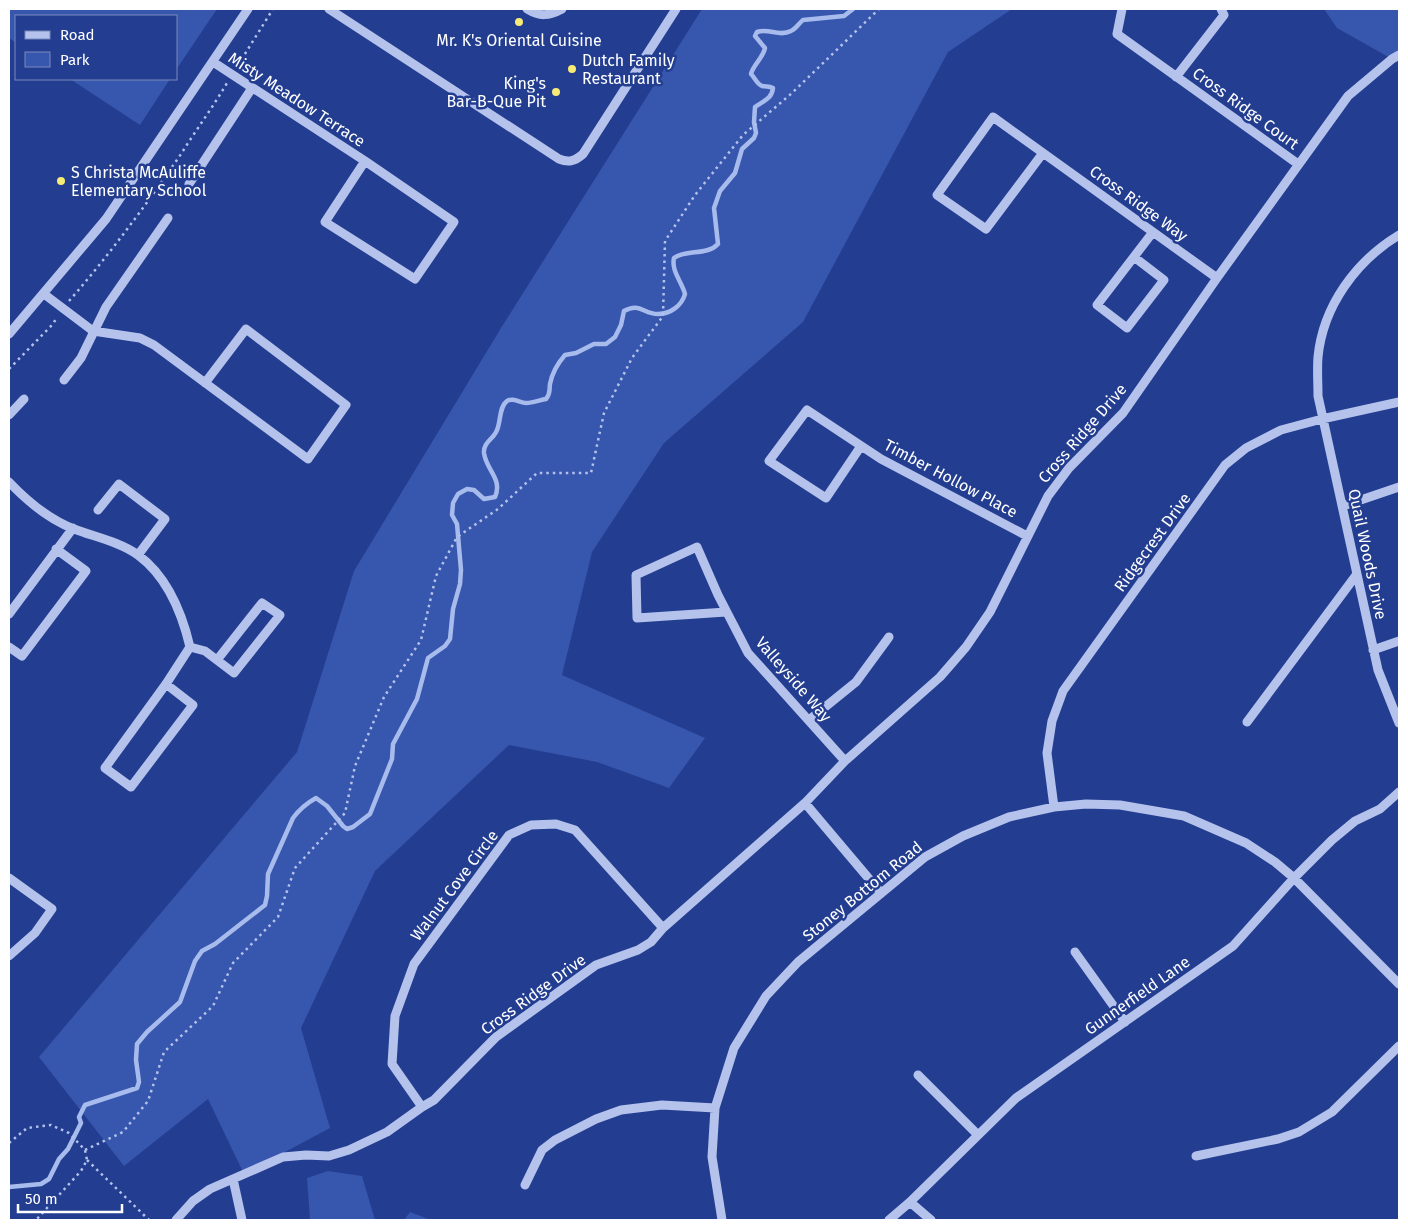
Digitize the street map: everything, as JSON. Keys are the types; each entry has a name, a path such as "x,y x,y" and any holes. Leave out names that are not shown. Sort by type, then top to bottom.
{"street":[{"path":"9,334 106,219 248,9"},
{"path":"329,9 559,159 573,161 583,154 676,9"},
{"path":"527,9 544,16 562,9"},
{"name":"Cross Ridge Court","path":"1122,9 1117,34 1298,164"},
{"name":"Cross Ridge Court","path":"1176,77 1224,15 1221,9"},
{"name":"Cross Ridge Drive","path":"176,1220 210,1188 282,1157 329,1156 349,1150 386,1132 434,1100 496,1037 596,965 638,950 651,942 663,928 805,803 845,761 940,676 966,647 990,612 1048,496 1069,468 1123,413 1348,96 1399,55"},
{"name":"Misty Meadow Terrace","path":"213,62 365,161 454,222 415,279 326,222 365,161"},
{"path":"190,184 252,88"},
{"name":"Cross Ridge Way","path":"1043,153 986,229 937,195 993,117 1217,278"},
{"path":"64,380 81,358 106,307 168,218"},
{"path":"1134,256 1164,280 1127,328 1097,305 1152,232"},
{"name":"Quail Woods Drive","path":"1399,236 1387,242 1360,265 1341,292 1326,323 1318,356 1318,396 1322,419 1343,506 1378,670 1399,723"},
{"path":"44,294 93,331 140,338 154,345 205,384 308,459 346,405 246,329 205,384"},
{"path":"9,415 24,399"},
{"name":"Ridgecrest Drive","path":"1054,807 1047,753 1052,721 1063,691 1226,465 1246,448 1281,430 1399,402"},
{"name":"Timber Hollow Place","path":"861,446 826,498 770,460 807,410 881,459 1027,536"},
{"path":"9,482 51,518 117,544 138,555 158,574 174,600 184,623 190,647 166,684 105,768 131,787 194,704 166,684"},
{"path":"98,510 119,484 165,519 138,555"},
{"path":"1343,506 1399,487"},
{"path":"9,614 73,528"},
{"name":"Valleyside Way","path":"726,612 637,618 636,575 697,547 726,612 748,653 845,761"},
{"path":"9,647 22,656 86,571 56,550"},
{"path":"1247,722 1357,574"},
{"path":"190,647 205,651 234,673 280,615 262,603 217,660"},
{"path":"809,720 856,682 889,637"},
{"path":"1373,650 1399,641"},
{"name":"Gunnerfield Lane","path":"889,1220 910,1202 977,1134 1016,1098 1233,946 1294,878 1332,840 1355,821 1380,808 1399,792"},
{"path":"805,803 881,893"},
{"name":"Stoney Bottom Road","path":"722,1220 712,1157 715,1108 734,1048 766,996 798,962 925,857 963,836 1009,817 1054,807 1086,804 1120,805 1184,816 1246,843 1275,862 1294,878 1399,984"},
{"name":"Walnut Cove Circle","path":"422,1107 392,1064 395,1016 414,964 509,835 531,825 556,824 575,830 663,928"},
{"path":"9,879 52,909 35,933 9,956"},
{"path":"1075,952 1125,1022"},
{"path":"1196,1156 1278,1140 1299,1132 1332,1112 1399,1046"},
{"path":"918,1075 977,1134"},
{"path":"525,1185 542,1150 555,1140 596,1119 621,1110 662,1105 715,1108"},
{"path":"233,1179 242,1220"},
{"path":"910,1202 930,1220"}],"path":[{"path":"9,369 53,324 62,308 92,275 153,195 212,108 273,9"},
{"path":"85,1150 123,1132 148,1101 164,1052 213,1006 233,963 278,917 295,868 345,813 355,766 384,697 421,640 436,576 457,537 498,510 538,473 591,473 604,413 632,358 663,316 665,241 695,195 742,135 792,93 879,9"},
{"path":"9,1143 28,1128 51,1125 69,1133 85,1150 87,1160 149,1220"},
{"path":"36,1220 66,1189 81,1171 87,1160"}],"green space":[{"path":"9,9 217,9 178,67 178,15 15,15 15,42 9,38"},
{"path":"702,9 1012,9 948,52 803,322 664,443 592,552 562,675 705,738 669,788 597,762 509,745 375,871 301,1028 330,1128 244,1174 208,1099 124,1166 39,1057 297,752 354,571 501,328"},
{"path":"1324,9 1399,9 1399,54 1392,59 1337,28"},
{"path":"72,80 169,80 140,125"},
{"path":"328,1171 362,1176 375,1220 310,1220 307,1178"},
{"path":"410,1212 431,1220 404,1220"}],"waterway":[{"path":"9,1187 41,1184 49,1179 59,1159 68,1149 81,1123 79,1117 85,1105 137,1088 139,1082 136,1060 137,1044 147,1032 180,1002 195,961 202,951 215,944 265,905 268,874 293,818 298,812 316,798 327,806 347,829 353,827 370,814 392,759 393,744 417,699 428,658 445,646 450,639 453,609 460,584 461,570 457,524 452,515 453,503 458,494 467,489 474,490 484,499 495,497 497,491 496,480 485,459 484,449 497,430 504,404 512,400 531,403 546,399 554,372 565,355 576,353 594,344 606,344 615,337 621,325 624,311 638,308 653,314 663,314 679,305 685,294 675,272 674,258 679,255 708,250 718,244 714,208 720,191 735,173 742,149 754,138 756,133 754,122 755,107 767,99 772,92 773,88 760,85 751,74 765,48 755,36 757,32 787,33 803,20 844,16 853,9"}],"place":[{"name":"Mr. K's Oriental Cuisine","path":"519,22"},
{"name":"Dutch Family Restaurant","path":"572,69"},
{"name":"King's Bar-B-Que Pit","path":"556,92"},
{"name":"S Christa McAuliffe Elementary School","path":"61,181"}]}
